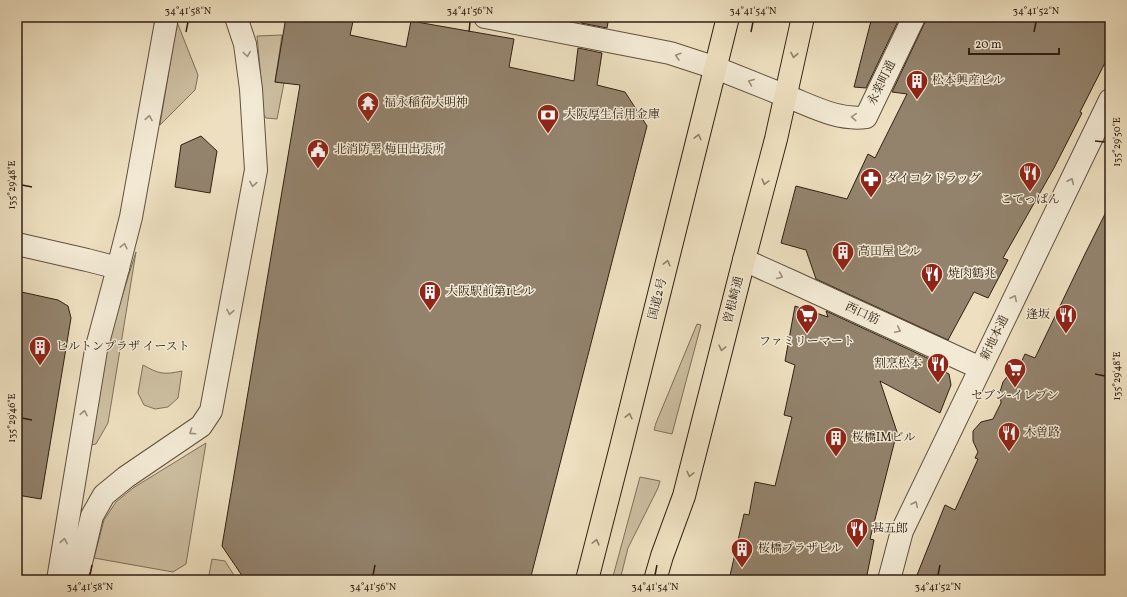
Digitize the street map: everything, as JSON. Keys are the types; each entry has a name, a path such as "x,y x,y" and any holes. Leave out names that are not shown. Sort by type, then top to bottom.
{"highway":[{"name":"国道2号","path":"586,580 625,432 728,17"},
{"name":"曽根崎通","path":"656,580 662,556 684,496 776,139 803,17"}],"street":[{"path":"58,580 96,350 131,217 167,17"},
{"path":"73,580 80,566 92,516 104,495 126,477 201,426 211,411 256,170 251,89 245,44 236,17"},
{"path":"485,17 670,53 716,68 786,96"},
{"name":"永楽町通","path":"786,96 833,114 857,118 866,117 914,17"},
{"name":"新地本通","path":"889,580 902,531 1110,100"},
{"path":"17,244 118,268"},
{"name":"西口筋","path":"744,260 980,368"}],"shaded area":[{"path":"177,22 198,75 195,90 160,125"},
{"path":"282,35 275,82 284,83 277,119 266,118 261,111 261,79 257,36"},
{"path":"136,252 108,423 96,444 91,445 100,367"},
{"path":"697,324 701,325 672,434 654,430 656,423"},
{"path":"143,365 162,373 182,371 178,398 168,407 155,409 144,405 138,393"},
{"path":"206,443 186,564 173,572 94,558 104,520 116,502 133,488"},
{"path":"640,477 660,481 658,488 628,548 620,580 612,580"},
{"path":"212,559 225,561 237,580 208,580"}],"building":[{"name":"大阪駅前第1ビル","path":"286,17 354,17 350,35 406,47 411,21 514,39 509,67 574,81 578,48 602,53 597,85 625,92 647,126 530,580 245,580 222,546 300,85 275,82"},
{"path":"582,17 609,17 607,28 581,23"},
{"path":"872,17 900,17 866,88 854,87"},
{"path":"926,17 1101,17 1110,22 1110,53 1054,168 1003,258 1008,260 988,298 974,292 948,340 816,279 806,250 781,243 796,186 847,199 868,154 875,158 907,94 892,92"},
{"path":"201,136 217,151 210,193 175,187 181,145"},
{"path":"1110,204 1110,580 915,580 945,505 955,510 978,459 975,458 978,452 973,441 973,431 981,422 993,419 1001,403 1000,392 1003,382 1010,373 1018,369 1025,354 1035,358"},
{"name":"ヒルトンプラザ イースト","path":"17,291 58,300 68,306 71,318 41,499 17,495"},
{"path":"795,306 828,317 826,311 936,362 934,366 949,374 951,385 940,413 880,381 897,432 870,539 874,540 866,580 729,580 744,514 749,515 755,482 775,486 792,417 784,415 795,365 785,361"}],"place":[{"name":"松本興産ビル","path":"917,100"},
{"name":"福永稲荷大明神","path":"368,122"},
{"name":"大阪厚生信用金庫","path":"548,134"},
{"name":"北消防署 梅田出張所","path":"318,170"},
{"name":"こてっぱん","path":"1030,192"},
{"name":"ダイコクドラッグ","path":"871,198"},
{"name":"高田屋 ビル","path":"843,272"},
{"name":"焼肉鶴兆","path":"932,294"},
{"name":"大阪駅前第1ビル","path":"430,312"},
{"name":"ファミリーマート","path":"807,334"},
{"name":"逢坂","path":"1066,334"},
{"name":"ヒルトンプラザ イースト","path":"40,366"},
{"name":"割烹松本","path":"938,384"},
{"name":"セブン-イレブン","path":"1015,388"},
{"name":"木曽路","path":"1009,452"},
{"name":"桜橋IMビル","path":"836,458"},
{"name":"甚五郎","path":"857,548"},
{"name":"桜橋プラザビル","path":"742,568"}]}
